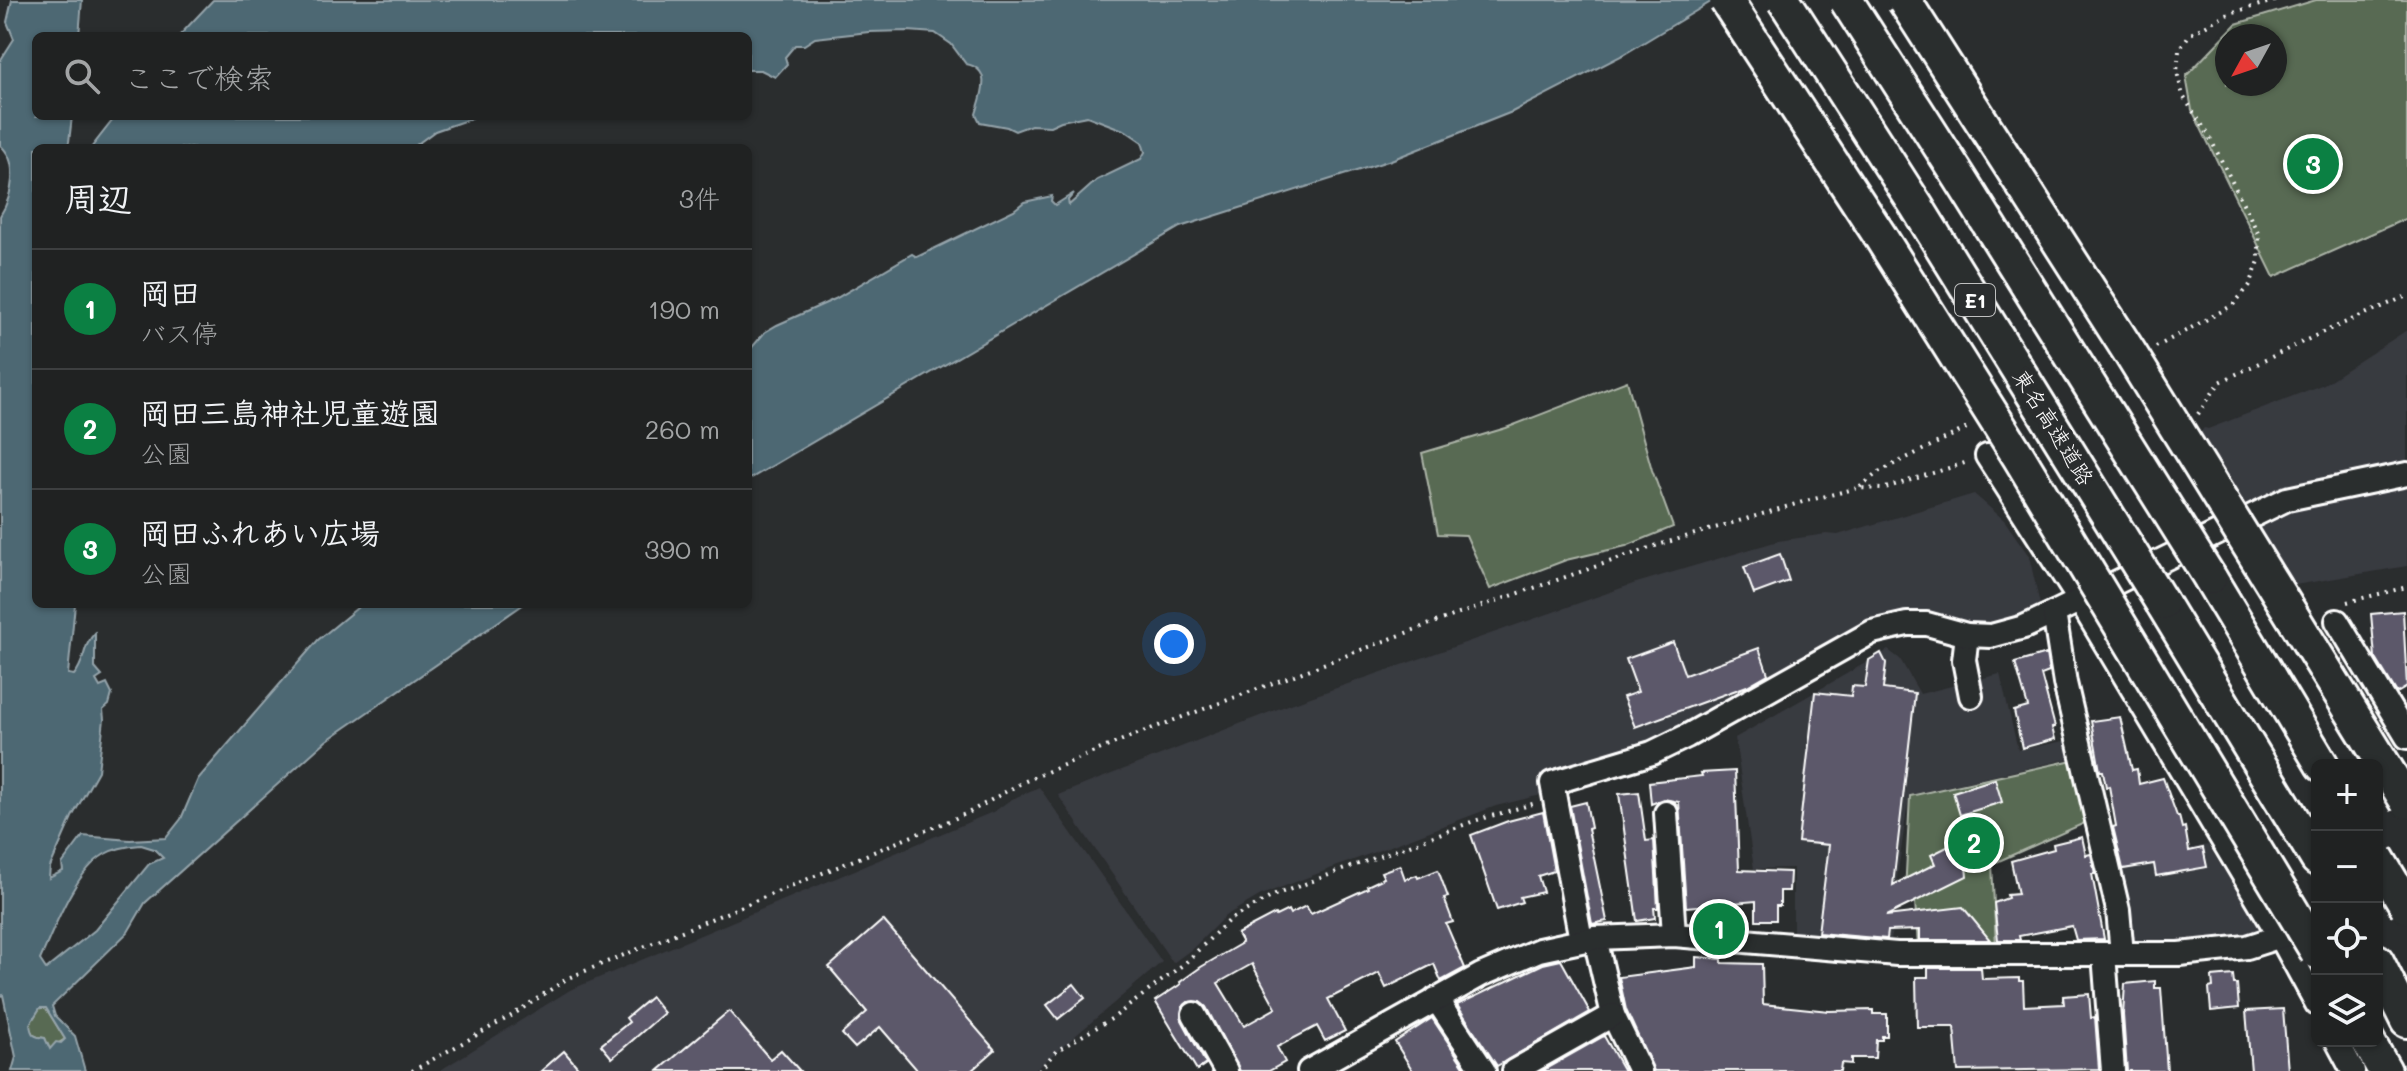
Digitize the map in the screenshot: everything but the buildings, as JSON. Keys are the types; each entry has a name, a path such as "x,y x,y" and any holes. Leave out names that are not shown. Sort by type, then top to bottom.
{"highway":[{"path":"1726,0 2019,457 2311,942"},
{"name":"東名高速道路","path":"1784,0 2053,425 2311,849"},
{"name":"E1","path":"1846,0 2077,364 2318,759"},
{"path":"1904,0 2130,353 2407,802"},
{"path":"2383,867 2407,907"},
{"path":"2383,970 2407,1011"},
{"path":"2383,972 2407,1021"},
{"path":"2371,1047 2385,1071"}],"street":[{"path":"1987,456 2080,601 2311,993"},
{"path":"1640,1071 1613,1015 1588,939 1551,802 1552,783 1613,766 1676,742 1872,632 1907,624 1927,624 1967,635 2005,633 2038,622 2287,499 2407,474"},
{"path":"2054,613 2065,683 2118,910 2113,954 2113,1071"},
{"path":"2337,621 2407,737"},
{"path":"1967,635 1964,660 1971,696"},
{"path":"1660,825 1674,935"},
{"path":"2383,901 2407,892"},
{"path":"1309,1071 1436,999 1539,950 1588,939 1674,935 1897,954 2208,953 2281,938 2311,927"},
{"path":"1436,999 1484,1071"},
{"path":"1194,1014 1226,1071"},
{"path":"1514,1071 1613,1015"},
{"path":"2340,1047 2353,1071"}],"path":[{"path":"2146,352 2233,305 2250,285 2259,261 2259,235 2208,134 2183,96 2177,72 2179,51 2189,35 2226,14 2278,0"},
{"path":"2220,382 2407,296"},
{"path":"1858,488 1880,471 1979,423"},
{"path":"412,1071 511,1016 568,978 968,813 1023,782 1132,736 1430,624 1644,550 1806,501 1858,488 1882,489 1987,456"},
{"path":"2337,621 2331,610 2349,601 2407,587"},
{"path":"1039,1071 1056,1051 1113,1018 1193,956 1218,929 1244,911 1275,895 1474,821 1551,802"}],"shaded area":[{"path":"2407,330 2407,566 2295,585 2201,432 2204,428 2324,384"},
{"path":"1974,494 2004,520 2029,556 2041,609 1987,626 1918,615 1653,744 1541,777 1545,794 1496,806 1261,895 1225,916 1173,963 1058,795 1288,705 1633,584 1778,541 1838,535"},
{"path":"1888,650 1900,659 1920,694 2000,674 2018,750 2069,740 2072,758 1909,795 1893,906 1891,946 1793,937 1793,868 1754,869 1735,738"},
{"path":"1039,787 1162,962 1034,1071 439,1071 570,990 995,811 1010,800"},
{"path":"2208,845 2259,927 2257,935 2230,942 2132,946 2119,862"}],"green space":[{"path":"2316,0 2407,0 2407,218 2274,277 2192,110 2186,76 2215,46 2215,96 2287,96 2287,24 2236,24"},
{"path":"1627,381 1652,470 1673,527 1626,546 1566,560 1490,589 1466,535 1438,534 1422,453 1506,428"},
{"path":"2073,760 2087,822 1992,864 1996,946 1918,946 1915,901 1905,893 1910,796"},
{"path":"40,1008 46,1008 65,1039 49,1049 45,1038 34,1035 29,1024"}],"water":[{"path":"12,0 82,0 79,32 32,32 32,120 72,120 68,144 32,144 32,608 75,608 68,674 74,675 78,670 95,633 95,668 102,676 96,680 100,687 107,684 112,694 109,705 103,710 98,771 72,817 50,867 49,878 63,871 62,864 83,836 130,840 166,838 181,819 198,779 318,640 357,608 518,608 326,741 145,903 128,932 52,1006 55,1016 75,1036 85,1071 12,1071 16,1057 3,995 0,996 0,216 11,190 12,170 0,145 0,61 14,39 7,22","holes":["141,845 154,849 163,858 149,864 95,930 46,969 40,960 66,902 94,862 122,848","40,1008 46,1008 65,1039 61,1043 56,1042 50,1049 45,1038 34,1035 30,1028"]},
{"path":"213,0 1714,0 1623,55 1512,112 1391,160 1180,227 752,478 752,347 765,332 835,299 912,254 917,257 1014,210 1024,202 1052,196 1051,201 1055,205 1074,193 1068,200 1069,205 1097,180 1141,159 1145,152 1142,142 1126,131 1087,116 1050,126 1031,125 1015,131 980,122 976,114 983,83 980,71 966,64 951,44 935,33 869,32 815,38 804,45 795,45 785,57 787,64 775,77 761,70 752,70 752,32 183,32"},
{"path":"113,120 467,120 435,131 417,144 94,144"}],"place":[{"name":"岡田ふれあい広場","path":"2313,164"},
{"name":"岡田三島神社児童遊園","path":"1974,843"},
{"name":"岡田","path":"1719,929"}]}
